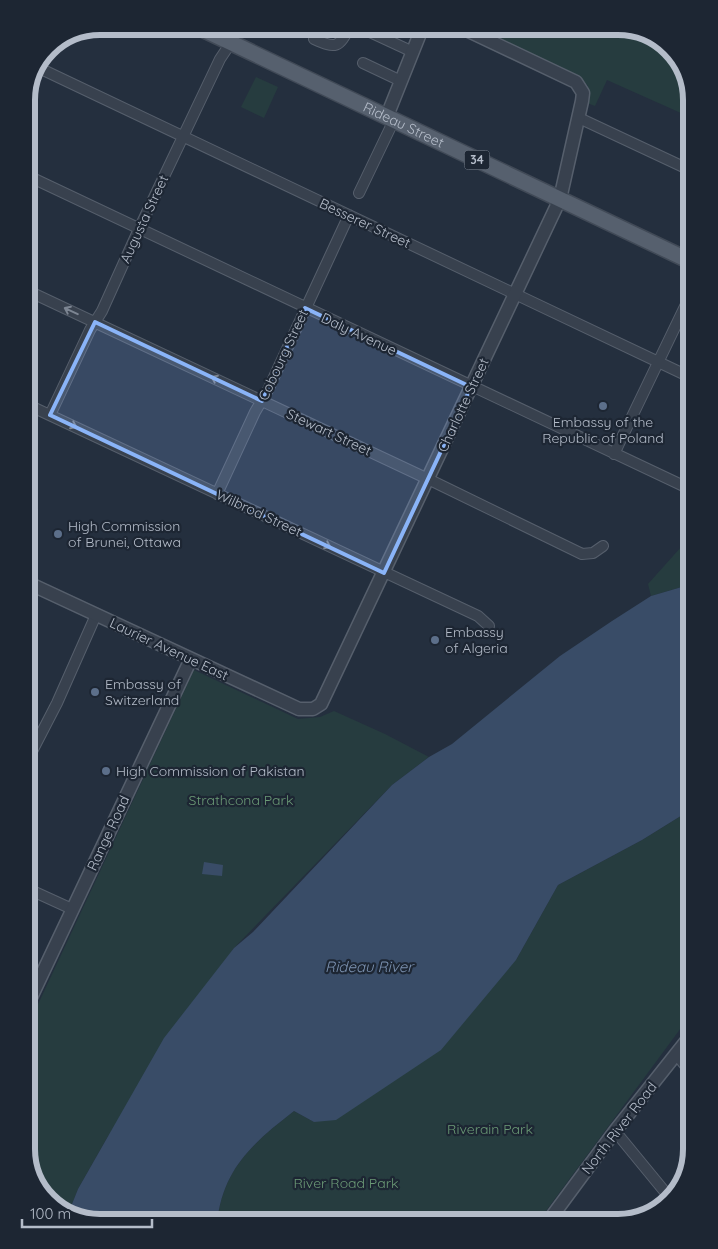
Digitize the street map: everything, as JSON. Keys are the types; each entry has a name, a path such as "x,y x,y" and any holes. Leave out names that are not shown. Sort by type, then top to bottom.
{"main road":[{"name":"Rideau Street","path":"215,35 683,258"}],"street":[{"name":"Augusta Street","path":"50,414 90,330 102,311 182,136 220,59 236,35"},
{"path":"314,39 330,46 337,45 346,35"},
{"path":"376,35 412,52"},
{"path":"359,193 391,118 402,80 419,35"},
{"name":"Charlotte Street","path":"313,710 323,700 560,199 579,118 583,95 581,89 575,81 477,35"},
{"path":"362,63 402,80"},
{"name":"Besserer Street","path":"43,70 683,374"},
{"path":"579,118 683,167"},
{"name":"Daly Avenue","path":"35,179 683,486"},
{"name":"Cobourg Street","path":"217,494 349,215"},
{"name":"Stewart Street","path":"35,294 428,479 582,554 593,553 604,546"},
{"path":"614,454 683,310"},
{"name":"Wilbrod Street","path":"35,408 478,616 489,626"},
{"name":"Laurier Avenue East","path":"35,586 300,709 313,710"},
{"path":"35,746 57,703 96,615"},
{"name":"Range Road","path":"35,989 191,659"},
{"path":"35,892 72,909"},
{"name":"North River Road","path":"554,1214 683,1045"},
{"path":"676,1054 683,1063"},
{"path":"615,1132 666,1193"}],"highlighted area":[{"path":"305,308 471,387 384,573 50,415 95,322 262,401"}],"green space":[{"path":"492,35 622,35 639,38 661,51 672,64 682,87 683,114 607,80 595,106 587,103 588,86 579,76"},
{"path":"256,77 278,87 264,118 241,107"},
{"path":"683,546 683,587 651,596 648,584"},
{"name":"Strathcona Park","path":"194,670 298,719 320,717 334,711 385,734 429,757 392,785 234,948 107,1138 78,1189 71,1207 51,1192 38,1170 36,1162 35,1011"},
{"name":"Riverain Park","path":"683,815 683,1025 544,1214 218,1214 220,1204 233,1172 242,1158 266,1134 294,1111 314,1122 516,960 558,885 642,840"}],"water":[{"name":"Rideau River","path":"683,587 683,815 642,840 558,885 516,960 441,1050 336,1120 314,1122 294,1111 266,1134 242,1158 233,1172 220,1204 218,1214 96,1214 79,1211 71,1207 78,1189 164,1038 234,948 253,932 392,785 429,757 452,744 560,656 651,596"},
{"path":"204,862 223,865 222,876 202,874"}],"place":[{"name":"Embassy of the Republic of Poland","path":"603,406"},
{"name":"High Commission of Brunei, Ottawa","path":"58,534"},
{"name":"Embassy of Algeria","path":"435,640"},
{"name":"Embassy of Switzerland","path":"95,692"},
{"name":"High Commission of Pakistan","path":"106,771"}],"park label":[{"name":"River Road Park","path":"346,1183"}]}
